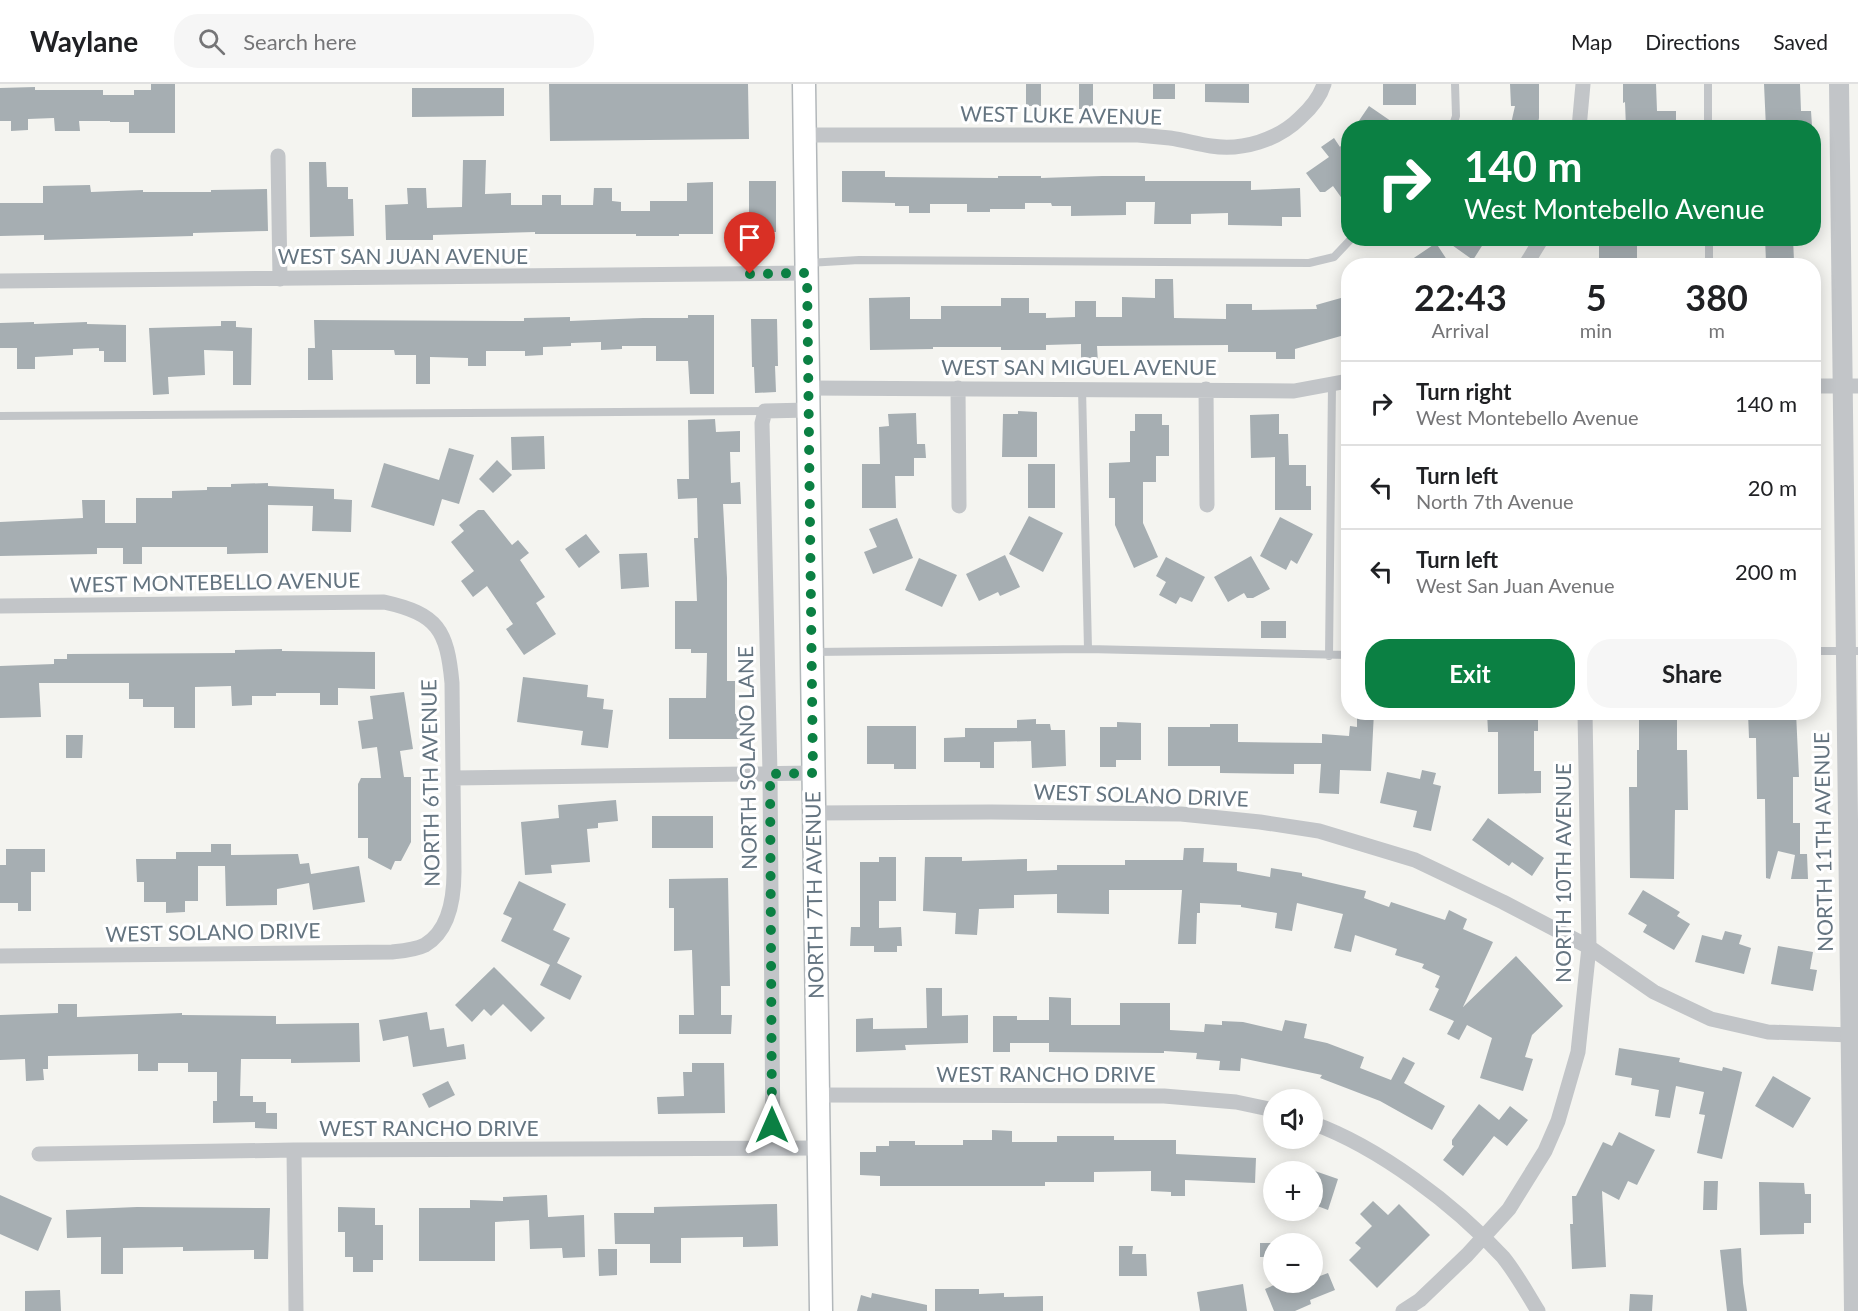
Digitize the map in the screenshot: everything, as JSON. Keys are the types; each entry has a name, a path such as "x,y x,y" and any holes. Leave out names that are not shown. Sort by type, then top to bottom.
{"main road":[{"name":"NORTH 7TH AVENUE","path":"804,84 821,1311"}],"street":[{"name":"WEST LUKE AVENUE","path":"805,135 1137,135 1171,138 1212,146 1238,147 1266,140 1290,128 1306,113 1322,91 1324,84"},
{"path":"1580,120 1583,84"},
{"name":"NORTH 11TH AVENUE","path":"1839,84 1850,386 1854,1010 1851,1035 1854,1311"},
{"path":"278,156 280,279"},
{"name":"WEST SAN JUAN AVENUE","path":"0,281 280,279 807,268"},
{"name":"WEST SAN MIGUEL AVENUE","path":"809,399 958,388 1294,391 1341,383"},
{"path":"1821,386 1850,386"},
{"path":"958,388 959,506"},
{"path":"1206,389 1207,506"},
{"path":"765,411 809,399"},
{"name":"NORTH SOLANO LANE","path":"765,411 762,423 770,774 773,1148"},
{"name":"WEST MONTEBELLO AVENUE","path":"0,606 384,602 405,607 428,617"},
{"name":"NORTH 6TH AVENUE","path":"425,945 439,932 449,915 454,894 452,683 449,653 440,632 428,617"},
{"name":"NORTH 10TH AVENUE","path":"1402,1311 1420,1300 1467,1255 1509,1209 1545,1151 1558,1121 1578,1052 1589,947 1585,720"},
{"path":"453,778 813,773"},
{"name":"WEST SOLANO DRIVE","path":"814,813 1181,814 1319,831 1415,860 1503,902 1589,947 1654,992 1711,1019 1768,1032 1851,1035"},
{"name":"WEST SOLANO DRIVE","path":"0,956 392,952 425,945"},
{"name":"WEST RANCHO DRIVE","path":"818,1095 1164,1096 1236,1102 1263,1108"},
{"path":"1323,1127 1342,1135 1395,1167 1442,1200 1504,1259 1538,1311"},
{"name":"WEST RANCHO DRIVE","path":"39,1154 294,1150 819,1148"},
{"path":"294,1150 296,1311"}],"lane":[{"path":"1455,84 1455,120"},
{"path":"1708,84 1708,120"},
{"path":"807,268 859,260 1309,263 1334,257 1344,246"},
{"path":"1329,656 1332,385"},
{"path":"1082,388 1088,649"},
{"path":"0,416 765,411"},
{"path":"812,652 1088,649 1341,656"},
{"path":"1821,651 1852,651"}],"building":[{"path":"151,84 175,84 175,133 129,133 129,122 110,121 79,121 80,131 55,131 54,118 28,119 28,130 11,131 11,121 0,121 0,88 103,90 103,95 134,95 134,90 151,90"},
{"path":"549,84 748,84 749,139 550,141"},
{"path":"1026,84 1041,84 1041,106 1026,106"},
{"path":"1079,84 1093,84 1093,109 1079,109"},
{"path":"1153,84 1175,84 1175,99 1153,99"},
{"path":"1205,84 1249,84 1249,103 1205,102"},
{"path":"1383,84 1416,84 1416,105 1383,105"},
{"path":"1510,84 1539,84 1539,120 1512,120 1515,106 1511,106"},
{"path":"1623,84 1656,84 1657,111 1676,111 1676,120 1626,120 1625,102 1623,103"},
{"path":"1764,84 1800,84 1801,111 1811,111 1812,120 1766,120"},
{"path":"412,88 504,88 504,116 412,117"},
{"path":"1369,106 1389,120 1359,120"},
{"path":"1334,138 1340,147 1341,146 1341,197 1333,186 1325,192 1320,192 1306,173 1329,157 1321,147"},
{"path":"463,160 486,160 485,194 511,193 511,205 542,205 542,195 561,195 561,205 593,205 594,188 612,188 612,201 621,202 621,211 650,211 650,201 687,201 687,183 713,182 713,234 636,236 636,234 535,234 535,232 433,235 433,240 386,240 385,205 408,204 407,188 426,188 427,208 462,207"},
{"path":"309,162 326,162 327,187 348,187 348,199 353,199 354,236 310,237"},
{"path":"842,171 885,171 885,177 1145,176 1145,181 1251,181 1251,190 1300,188 1301,217 1282,217 1282,226 1228,225 1228,213 1191,214 1191,224 1154,224 1155,202 1126,202 1126,215 1071,216 1071,206 1052,206 1051,203 1025,203 1025,209 990,209 990,212 967,212 967,204 930,204 930,213 909,213 909,206 895,206 895,203 842,202"},
{"path":"749,181 776,181 776,232 749,232"},
{"path":"90,185 91,192 143,190 143,192 211,192 211,190 267,189 268,231 193,233 193,236 44,240 44,235 0,236 0,203 43,203 43,186"},
{"path":"1432,246 1438,246 1446,258 1414,258"},
{"path":"1453,246 1482,246 1474,258 1470,258"},
{"path":"1599,246 1637,246 1637,258 1599,258"},
{"path":"1765,246 1793,246 1794,258 1766,258"},
{"path":"1155,279 1173,279 1174,318 1226,319 1226,304 1252,304 1252,310 1317,309 1316,305 1341,298 1341,336 1295,349 1295,359 1276,359 1276,352 1228,352 1228,345 1097,346 1098,363 1081,363 1081,344 1046,345 1046,350 1001,350 1001,347 933,347 933,349 870,350 869,298 910,297 910,319 941,319 941,306 1001,306 1001,298 1029,298 1029,313 1046,313 1046,318 1075,317 1075,301 1096,301 1096,317 1122,317 1122,297 1155,298"},
{"path":"688,315 714,315 714,394 690,394 688,361 656,361 656,346 622,346 622,349 601,350 601,342 543,347 543,355 525,356 525,351 486,351 486,366 468,366 468,358 430,357 430,384 416,384 416,355 395,355 394,350 332,350 333,380 308,380 308,348 315,348 314,320 524,321 524,318 570,317 570,321 688,318"},
{"path":"751,319 777,319 776,392 755,393"},
{"path":"221,321 236,321 236,327 252,328 251,385 233,385 233,351 204,350 205,375 168,377 169,394 153,395 149,328 221,326"},
{"path":"34,322 34,324 87,322 87,324 126,325 126,362 104,362 104,351 99,351 99,348 73,349 73,355 35,357 35,369 17,369 17,348 0,348 0,323"},
{"path":"1018,411 1037,412 1037,457 1002,457 1003,414 1018,414"},
{"path":"916,413 917,444 925,444 926,458 914,458 914,476 895,476 896,508 862,508 862,464 880,464 879,427 889,426 888,414"},
{"path":"1135,414 1162,414 1162,425 1169,425 1169,456 1156,456 1156,482 1143,482 1143,523 1158,557 1134,568 1115,525 1115,498 1109,498 1109,463 1130,462 1130,431 1135,431"},
{"path":"1279,414 1279,434 1288,434 1289,465 1306,465 1306,486 1311,486 1311,510 1275,510 1275,457 1251,458 1250,415"},
{"path":"715,419 716,432 740,431 740,452 730,452 731,483 740,482 741,504 723,504 727,578 727,681 735,681 735,714 740,713 740,739 669,739 669,698 706,698 707,653 691,653 691,649 675,649 675,601 697,601 694,538 698,538 697,498 678,499 677,479 689,479 688,420"},
{"path":"544,436 545,469 512,470 511,437"},
{"path":"449,448 474,455 459,504 442,499 434,526 371,507 384,463 439,480"},
{"path":"497,460 512,475 493,493 479,479"},
{"path":"1028,464 1055,464 1055,508 1028,508"},
{"path":"268,483 268,486 334,489 334,499 352,500 351,532 312,531 313,506 268,505 268,553 227,554 227,547 142,547 142,564 123,564 123,548 97,548 97,554 0,556 0,522 83,518 82,500 105,500 105,523 136,523 136,498 172,498 172,491 207,490 207,487 231,487 231,484"},
{"path":"478,510 484,510 512,545 518,540 529,553 520,560 545,597 536,603 556,634 524,655 506,629 513,624 487,586 473,597 461,581 474,571 451,542 464,531 459,525"},
{"path":"1029,516 1063,533 1043,572 1009,554"},
{"path":"1280,517 1313,534 1297,564 1291,560 1286,570 1260,556"},
{"path":"897,518 913,558 873,574 864,552 877,547 869,529"},
{"path":"586,534 600,552 579,568 565,549"},
{"path":"647,553 649,587 621,589 619,554"},
{"path":"1005,555 1020,587 1000,596 998,592 979,601 966,574"},
{"path":"1251,556 1270,589 1253,598 1247,598 1244,593 1228,602 1214,577"},
{"path":"1166,557 1205,577 1192,602 1180,597 1176,604 1159,595 1166,582 1156,576"},
{"path":"919,558 957,575 942,607 905,590"},
{"path":"1261,621 1286,621 1286,638 1261,638"},
{"path":"282,649 282,651 375,652 375,689 338,688 338,705 320,705 320,693 276,693 276,696 252,696 252,705 232,706 231,686 195,687 195,728 174,728 174,707 143,707 143,699 129,699 129,683 39,683 41,717 0,718 0,666 54,664 54,659 67,659 67,654 235,653 235,650"},
{"path":"523,677 588,685 587,697 604,699 603,709 613,710 608,748 581,745 583,731 517,722"},
{"path":"404,692 413,749 400,751 404,777 411,777 411,842 401,861 395,861 391,870 368,858 368,838 358,838 358,784 361,778 381,778 377,747 362,749 358,721 373,719 370,696"},
{"path":"1036,719 1036,724 1050,724 1051,730 1065,730 1066,766 1032,768 1031,741 994,742 994,768 980,768 980,762 944,762 944,738 965,737 965,728 1017,728 1017,720"},
{"path":"1357,720 1374,720 1371,771 1340,770 1339,794 1319,793 1321,764 1294,764 1294,774 1220,773 1220,766 1168,766 1168,727 1238,724 1238,742 1322,743 1322,734 1349,736 1350,726 1357,727"},
{"path":"1487,720 1538,720 1538,731 1534,731 1534,771 1541,771 1541,793 1498,794 1498,732 1488,732"},
{"path":"1639,720 1677,720 1677,750 1687,750 1688,810 1675,810 1674,879 1630,878 1629,787 1637,787 1637,750 1639,750"},
{"path":"1748,720 1796,720 1799,777 1793,777 1793,823 1800,823 1800,854 1807,854 1808,879 1791,879 1795,855 1778,851 1770,879 1766,878 1765,799 1757,799 1756,738 1749,738"},
{"path":"1117,722 1141,723 1141,760 1116,760 1116,767 1100,767 1100,727 1117,727"},
{"path":"867,726 916,726 916,769 894,769 894,764 867,764"},
{"path":"66,735 83,735 82,758 66,758"},
{"path":"1422,770 1436,773 1433,784 1441,786 1431,831 1413,827 1417,811 1380,803 1387,772 1420,779"},
{"path":"616,800 618,821 598,823 598,828 587,829 590,862 551,865 552,873 525,875 521,822 559,818 558,805"},
{"path":"652,816 713,816 713,848 652,848"},
{"path":"1488,818 1544,858 1532,876 1512,862 1509,866 1472,840"},
{"path":"211,844 231,844 231,855 298,854 300,864 309,863 311,874 359,866 365,902 313,910 309,883 277,889 277,905 226,906 225,866 198,866 198,901 185,901 185,912 166,913 166,902 144,902 144,882 137,882 136,859 176,859 176,852 211,852"},
{"path":"1184,848 1204,848 1203,862 1237,863 1237,871 1270,877 1271,868 1302,873 1302,876 1366,891 1364,898 1389,907 1391,902 1445,920 1449,910 1467,919 1463,929 1493,942 1463,1007 1516,956 1563,1006 1532,1035 1525,1057 1533,1059 1523,1091 1480,1078 1492,1038 1467,1025 1459,1040 1447,1034 1454,1021 1429,1010 1439,989 1435,987 1440,976 1422,968 1424,964 1395,955 1397,949 1355,935 1351,952 1334,948 1343,914 1297,903 1292,931 1275,928 1277,913 1241,907 1241,905 1200,903 1200,913 1197,913 1196,944 1178,944 1182,890 1109,890 1109,914 1057,913 1057,894 1014,895 1014,908 979,909 977,935 955,934 956,913 923,911 925,857 962,857 962,861 1027,859 1027,871 1057,870 1057,865 1125,865 1125,860 1183,860"},
{"path":"6,849 45,849 45,872 31,872 31,911 18,911 18,903 0,903 0,865 6,865"},
{"path":"879,857 896,857 896,901 879,901 879,928 901,927 902,946 897,946 897,952 874,952 874,946 850,946 851,927 860,927 860,862 879,862"},
{"path":"728,878 730,986 721,986 721,1015 732,1015 731,1034 679,1034 679,1015 694,1015 692,950 674,951 674,908 669,908 669,879"},
{"path":"519,881 566,904 553,930 570,938 557,963 582,976 570,1000 540,985 550,965 501,941 512,918 503,914"},
{"path":"1643,890 1680,912 1677,916 1690,924 1674,950 1643,932 1647,925 1628,914"},
{"path":"1725,931 1742,935 1739,944 1751,948 1744,974 1695,962 1702,935 1722,940"},
{"path":"1778,946 1813,952 1810,969 1817,970 1813,991 1771,984"},
{"path":"494,967 545,1018 531,1032 503,1004 491,1016 484,1009 472,1022 455,1005"},
{"path":"926,988 942,988 942,1016 968,1015 968,1043 905,1045 906,1050 856,1052 856,1019 873,1018 873,1029 927,1028"},
{"path":"1049,997 1071,998 1071,1025 1120,1025 1120,1003 1170,1003 1170,1030 1204,1032 1205,1024 1222,1025 1222,1021 1243,1022 1282,1031 1285,1020 1307,1024 1304,1038 1327,1043 1364,1057 1360,1068 1391,1080 1403,1057 1415,1063 1404,1083 1445,1106 1432,1130 1380,1101 1320,1078 1322,1075 1241,1058 1240,1071 1219,1070 1220,1061 1196,1059 1197,1053 1049,1052 1049,1043 1010,1043 1010,1052 993,1052 993,1016 1017,1016 1017,1020 1049,1020"},
{"path":"58,1004 77,1004 77,1017 182,1013 182,1015 276,1016 276,1024 359,1023 360,1062 291,1063 291,1059 241,1059 240,1096 253,1096 253,1102 266,1102 266,1113 277,1113 277,1129 255,1128 255,1122 213,1123 213,1101 217,1101 217,1072 188,1072 188,1063 158,1063 158,1071 138,1071 138,1054 48,1056 48,1069 43,1069 44,1080 26,1081 25,1059 0,1060 0,1015 58,1013"},
{"path":"427,1012 430,1030 444,1028 447,1047 464,1044 466,1059 413,1067 408,1036 383,1041 379,1020"},
{"path":"1619,1048 1680,1058 1679,1062 1722,1071 1723,1067 1742,1072 1722,1159 1697,1153 1705,1115 1699,1114 1704,1092 1676,1086 1670,1118 1655,1116 1659,1090 1631,1085 1632,1078 1615,1075"},
{"path":"692,1063 724,1063 725,1113 658,1114 657,1097 684,1096 683,1072 692,1072"},
{"path":"1773,1076 1811,1098 1793,1128 1755,1106"},
{"path":"448,1081 455,1095 429,1108 422,1094"},
{"path":"1479,1104 1499,1120 1510,1106 1528,1120 1507,1146 1494,1136 1463,1176 1443,1160 1454,1146 1452,1140"},
{"path":"992,1130 1012,1131 1012,1142 1057,1142 1057,1136 1114,1136 1114,1140 1176,1140 1176,1154 1256,1158 1255,1183 1185,1180 1185,1196 1171,1196 1171,1192 1151,1191 1151,1171 1094,1172 1094,1182 1045,1182 1045,1186 880,1186 880,1176 860,1175 860,1152 876,1152 876,1146 889,1146 889,1141 915,1141 915,1145 963,1145 963,1140 992,1140"},
{"path":"1619,1132 1655,1150 1637,1185 1628,1181 1619,1200 1602,1191 1606,1267 1572,1269 1570,1224 1573,1224 1572,1196 1576,1196 1603,1142 1612,1146"},
{"path":"1323,1174 1338,1179 1328,1210 1323,1208"},
{"path":"1704,1181 1718,1181 1717,1210 1703,1210"},
{"path":"1759,1182 1804,1183 1805,1194 1811,1194 1811,1223 1804,1223 1804,1234 1760,1235"},
{"path":"0,1195 52,1218 38,1251 0,1234"},
{"path":"547,1195 548,1217 584,1215 585,1257 563,1258 562,1248 530,1249 529,1220 495,1222 495,1261 419,1261 419,1208 470,1208 470,1200 503,1201 503,1197"},
{"path":"1373,1201 1388,1215 1399,1204 1430,1235 1377,1288 1349,1260 1361,1248 1355,1243 1372,1226 1360,1214"},
{"path":"777,1204 778,1246 743,1247 743,1237 681,1238 681,1263 650,1263 650,1244 615,1244 614,1213 654,1213 654,1207"},
{"path":"137,1207 270,1208 268,1259 254,1259 254,1250 183,1251 183,1247 123,1248 123,1274 101,1274 101,1237 67,1238 66,1210"},
{"path":"338,1207 375,1208 375,1225 383,1225 383,1260 373,1260 373,1272 353,1272 353,1257 345,1257 345,1232 338,1232"},
{"path":"1260,1243 1263,1243 1263,1257 1260,1257"},
{"path":"1119,1246 1133,1246 1132,1254 1146,1254 1147,1276 1119,1276"},
{"path":"1741,1248 1747,1311 1727,1311 1720,1250"},
{"path":"598,1249 617,1249 617,1275 599,1276"},
{"path":"1328,1273 1335,1290 1310,1300 1311,1304 1295,1311 1274,1311 1267,1293 1323,1293 1323,1275"},
{"path":"1243,1284 1247,1311 1200,1311 1197,1292"},
{"path":"935,1289 979,1289 979,1294 1004,1293 1004,1297 1043,1296 1043,1311 935,1311"},
{"path":"60,1290 61,1311 25,1311 25,1291"},
{"path":"872,1293 927,1305 927,1311 857,1311 861,1295 871,1298"},
{"path":"1630,1294 1653,1295 1652,1311 1629,1311"}],"route":[{"path":"750,274 807,273 813,773 770,774 772,1125"}]}
